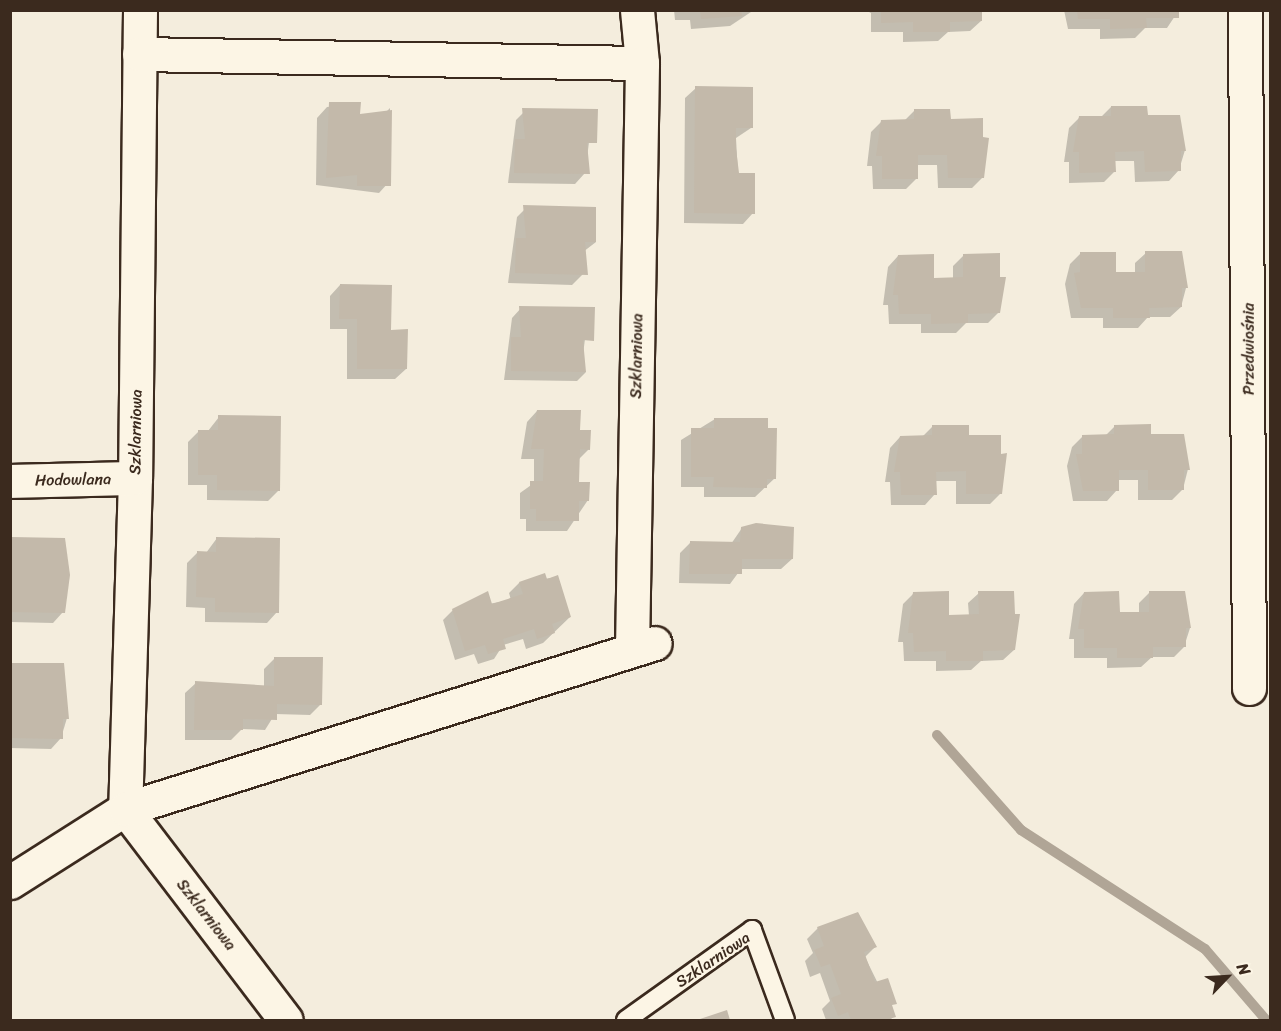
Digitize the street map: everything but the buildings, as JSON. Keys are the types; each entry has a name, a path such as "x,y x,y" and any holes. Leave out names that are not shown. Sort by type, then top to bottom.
{"street":[{"name":"Szklarniowa","path":"140,10 135,478 124,809 286,1020"},
{"name":"Szklarniowa","path":"10,882 124,809 643,646 642,63 637,10"},
{"name":"Przedwiośnia","path":"1245,10 1250,688"},
{"path":"139,54 642,63"},
{"name":"Hodowlana","path":"10,481 135,478"}],"lane":[{"name":"Szklarniowa","path":"626,1020 752,930 785,1020"}],"waterway":[{"path":"937,735 1021,830 1205,949 1266,1020"}]}
